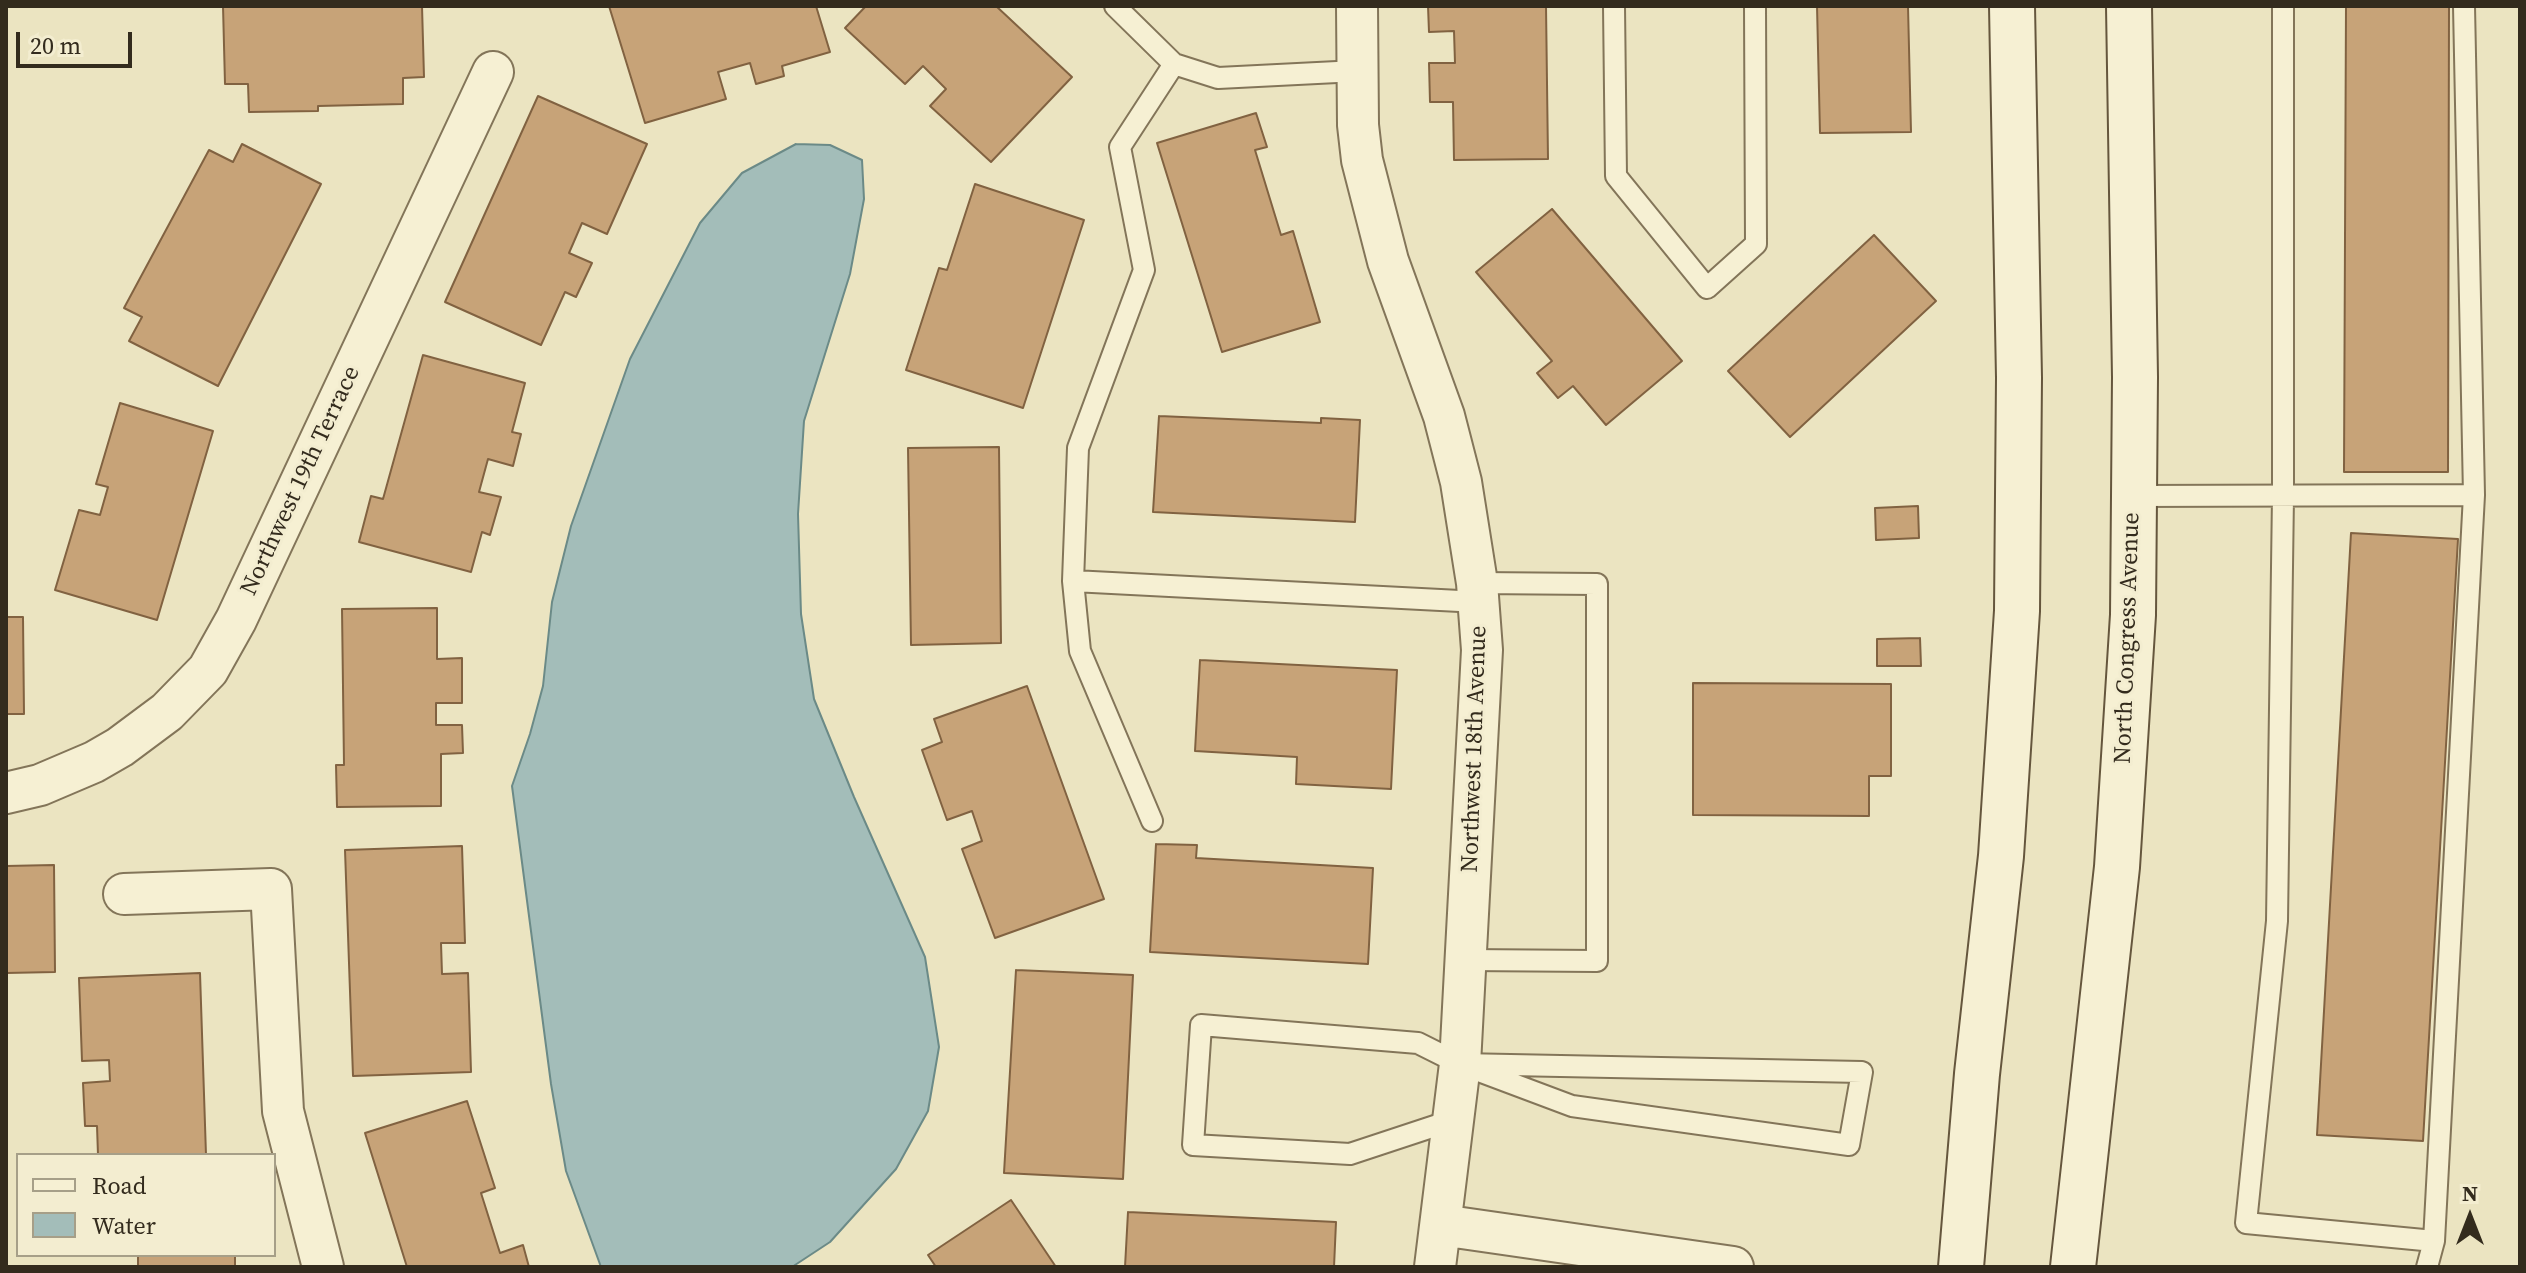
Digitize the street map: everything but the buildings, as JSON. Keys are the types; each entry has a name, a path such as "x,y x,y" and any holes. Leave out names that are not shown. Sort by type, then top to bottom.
{"main road":[{"path":"1961,1267 1977,1074 2001,856 2017,611 2019,378 2012,6"},
{"name":"North Congress Avenue","path":"2073,1267 2117,867 2133,615 2135,377 2129,6"}],"street":[{"name":"Northwest 18th Avenue","path":"1357,6 1358,125 1362,160 1388,261 1444,416 1461,482 1478,592 1482,650 1460,1064 1435,1267"},
{"name":"Northwest 19th Terrace","path":"6,793 40,785 120,747 167,712 208,670 236,620 493,72"},
{"path":"124,894 271,889 283,1111 323,1267"},
{"path":"1441,1225 1733,1267"}],"lane":[{"path":"1115,6 1174,64 1218,78 1357,71"},
{"path":"1614,6 1616,176 1707,288 1756,244 1755,6"},
{"path":"2283,6 2283,496 2277,921 2246,1223 2434,1241"},
{"path":"2427,1267 2434,1241 2474,495 2464,6"},
{"path":"1152,821 1080,651 1073,581 1078,448 1144,270 1120,147 1174,64"},
{"path":"2134,496 2474,495"},
{"path":"1073,581 1478,592 1597,584 1597,961 1466,960"},
{"path":"1453,1120 1350,1154 1193,1145 1201,1025 1418,1043 1460,1064 1572,1106 1849,1145 1862,1072 1460,1064"}],"water":[{"path":"796,144 830,145 862,160 864,199 850,274 804,421 798,514 801,614 814,699 925,957 939,1047 928,1111 896,1169 830,1242 792,1267 601,1267 566,1171 551,1084 512,786 543,686 552,602 571,526 630,359 700,223 742,173"}]}
